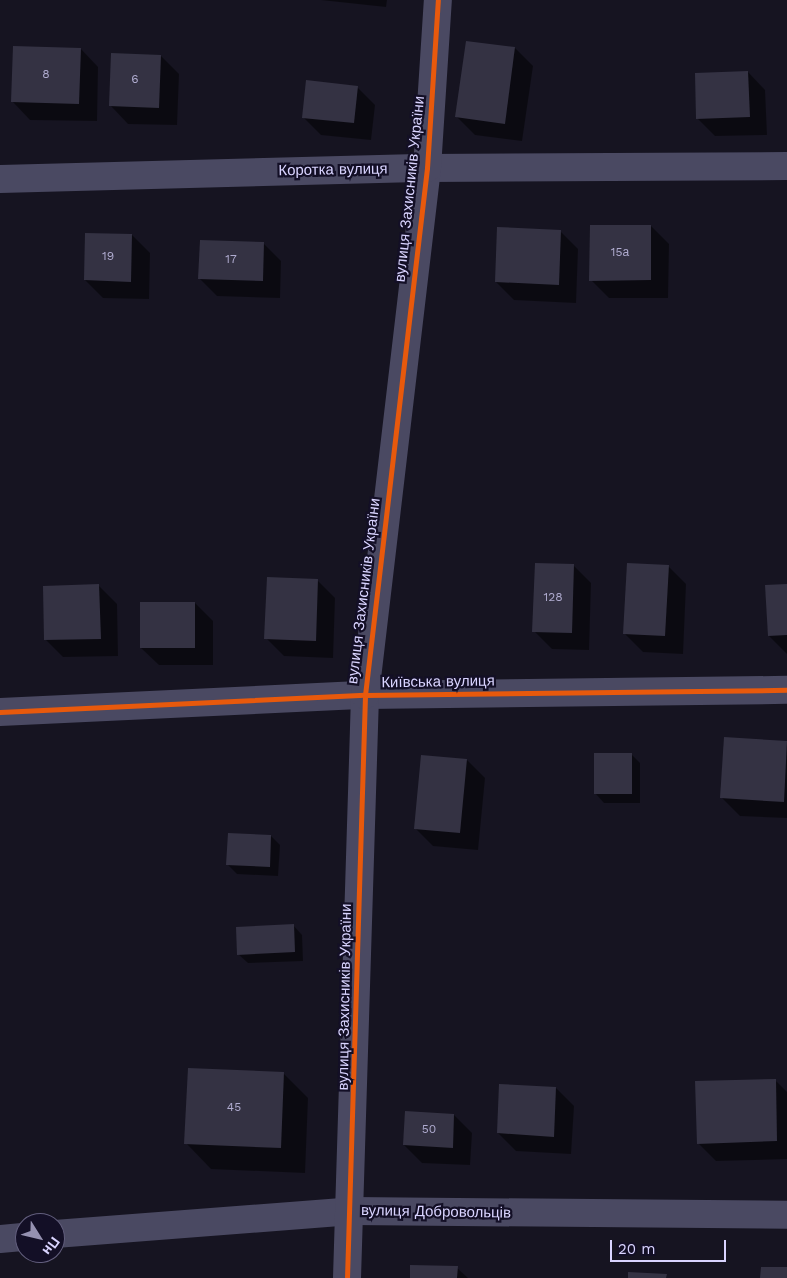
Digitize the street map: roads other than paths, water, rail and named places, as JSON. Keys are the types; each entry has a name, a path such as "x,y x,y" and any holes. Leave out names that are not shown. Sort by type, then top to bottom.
{"street":[{"name":"вулиця Захисників України","path":"347,1278 352,1211 365,695 426,168 438,0"},
{"name":"Коротка вулиця","path":"0,179 426,168 787,166"},
{"name":"Київська вулиця","path":"0,712 365,695 787,690"},
{"name":"вулиця Добровольців","path":"65,1233 352,1211 787,1215"},
{"path":"0,1239 15,1238"}]}
